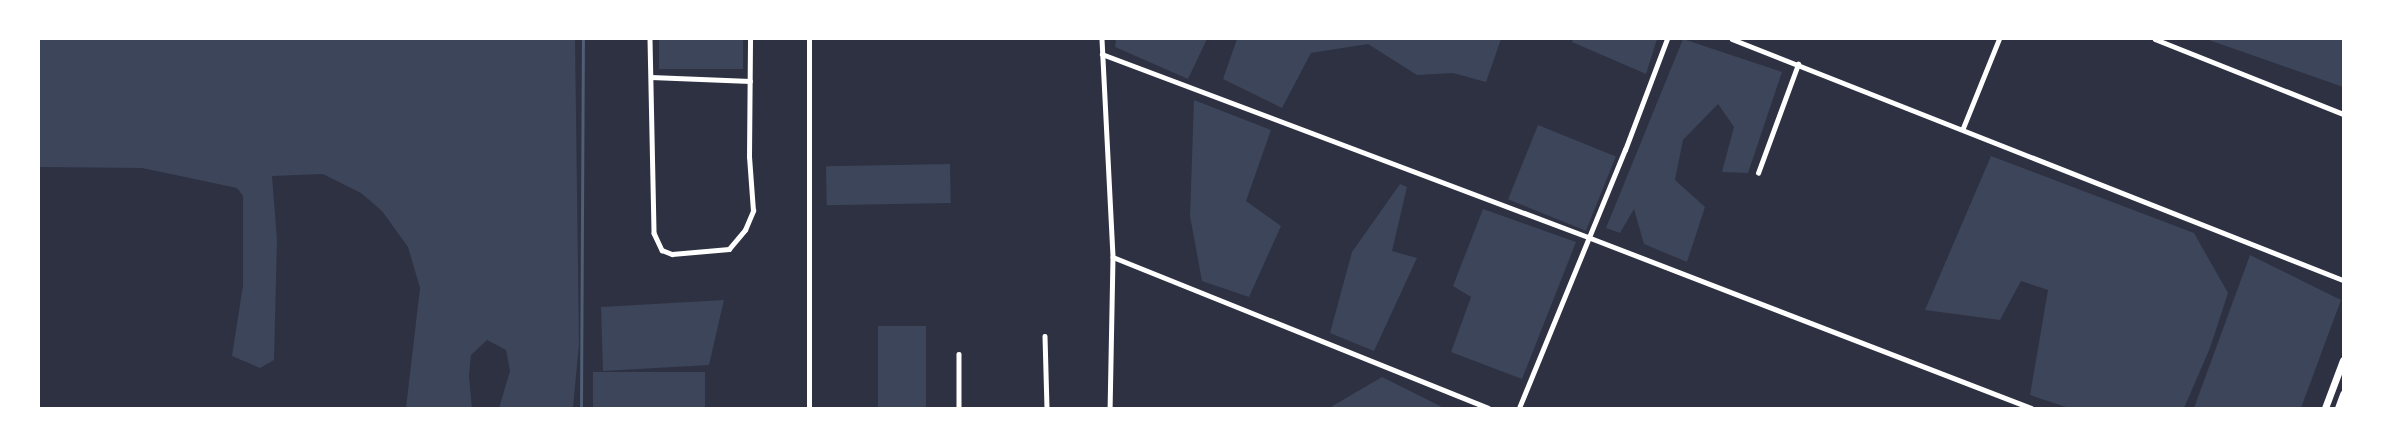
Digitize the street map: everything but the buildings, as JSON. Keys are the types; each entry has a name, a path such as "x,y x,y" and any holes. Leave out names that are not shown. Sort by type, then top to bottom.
{"main road":[{"path":"2325,408 2343,360"},
{"path":"2338,408 2343,394"}],"street":[{"path":"650,39 654,233 662,250 672,254 729,249 745,230 753,211 750,39"},
{"path":"809,39 809,408"},
{"path":"1102,39 1113,257 1110,408"},
{"path":"1519,408 1625,150 1667,39"},
{"path":"1732,39 1963,128 2343,280"},
{"path":"1963,128 1999,39"},
{"path":"2155,39 2343,114"},
{"path":"1102,54 1588,237 2031,408"},
{"path":"1758,173 1798,64"},
{"path":"650,77 750,81"},
{"path":"1113,257 1488,408"},
{"path":"1045,336 1047,408"},
{"path":"959,354 959,408"}],"shaded area":[{"path":"39,39 575,39 579,344 573,408 499,408 510,371 506,350 487,340 471,355 469,376 472,408 406,408 420,288 408,247 382,211 361,193 323,174 272,176 277,240 274,360 260,368 232,356 243,285 243,196 237,188 142,168 39,167"},
{"path":"659,39 743,39 743,69 659,69"},
{"path":"1116,39 1207,39 1188,79 1115,47"},
{"path":"1237,39 1501,39 1486,82 1453,73 1417,75 1368,44 1311,53 1282,108 1223,79"},
{"path":"1573,39 1657,39 1646,74 1572,42"},
{"path":"1683,39 1782,72 1748,173 1722,172 1734,127 1718,104 1683,140 1675,180 1705,207 1687,262 1644,244 1634,209 1620,233 1606,228"},
{"path":"2206,39 2343,39 2343,87"},
{"path":"1194,100 1271,130 1246,201 1281,226 1249,297 1202,281 1190,216"},
{"path":"1538,125 1616,156 1586,231 1508,199"},
{"path":"1991,156 2194,233 2228,293 2210,348 2184,408 2069,408 2030,395 2048,290 2021,281 2000,320 1925,310"},
{"path":"950,164 951,203 827,205 826,166"},
{"path":"1400,184 1407,187 1392,251 1417,258 1374,351 1330,333 1352,252"},
{"path":"1483,209 1576,242 1522,379 1451,352 1471,297 1453,286"},
{"path":"2250,255 2341,300 2301,408 2194,408"},
{"path":"724,300 709,365 603,371 601,307"},
{"path":"878,326 926,326 926,408 878,408"},
{"path":"593,372 705,372 705,408 593,408"},
{"path":"1382,377 1444,408 1329,408"}],"waterway":[{"path":"581,408 583,39"}]}
